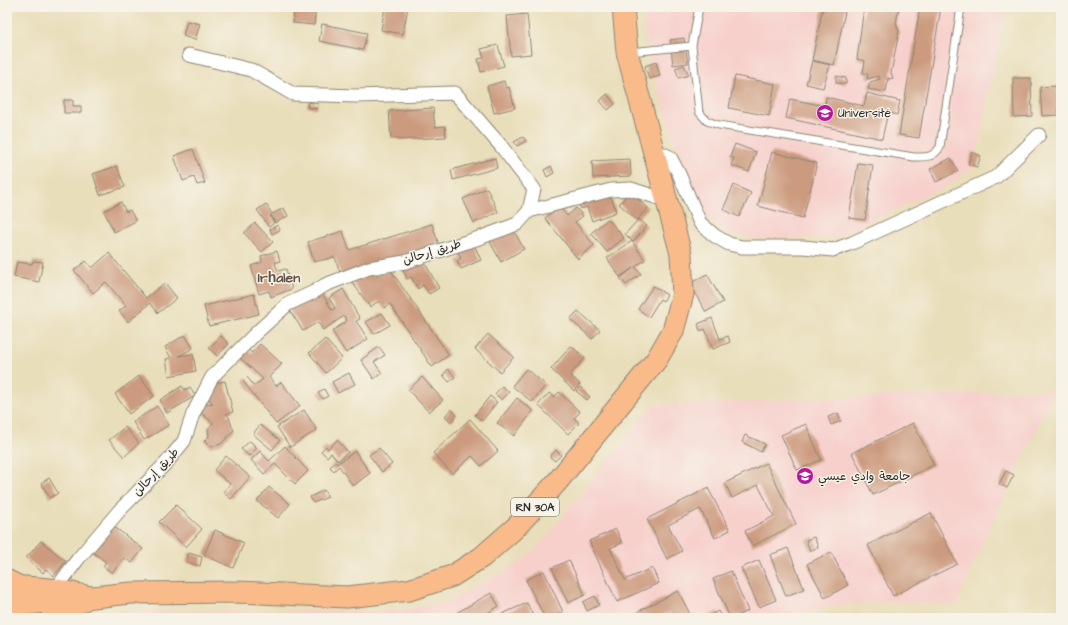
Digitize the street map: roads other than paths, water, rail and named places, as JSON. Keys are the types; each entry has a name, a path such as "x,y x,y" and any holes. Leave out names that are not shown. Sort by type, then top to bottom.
{"highway":[{"path":"7,581 19,587 55,590 88,597"},
{"path":"52,618 88,597"}],"main road":[{"name":"RN 30A","path":"7,606 131,593 230,592 347,597 409,590 452,576 482,557 515,528 557,482 657,359 673,331 683,294 681,254 627,52 623,7"}],"street":[{"path":"189,55 250,70 293,94 357,96 455,93 501,146 534,188 530,211 611,190 631,189 668,201"},
{"path":"654,150 670,157 680,174 700,223 715,236 729,244 742,247 803,247 833,250 996,177 1039,135"},
{"name":"طريق إرحالن","path":"55,590 78,559 119,511 167,462 184,441 193,414 212,377 257,332 288,304 314,292 325,285 369,268 404,262 503,229 516,224 530,211"}],"lane":[{"path":"700,7 692,46 699,112 707,121 727,127 914,157 929,158 935,154 940,147 961,7"},
{"path":"627,52 692,46"}],"railway":[{"path":"7,607 9,618"}],"place":[{"name":"Université","path":"825,113"},
{"name":"جامعة وادي عيسي","path":"805,476"}],"district":[{"name":"Irḥalen","path":"279,278"}]}
